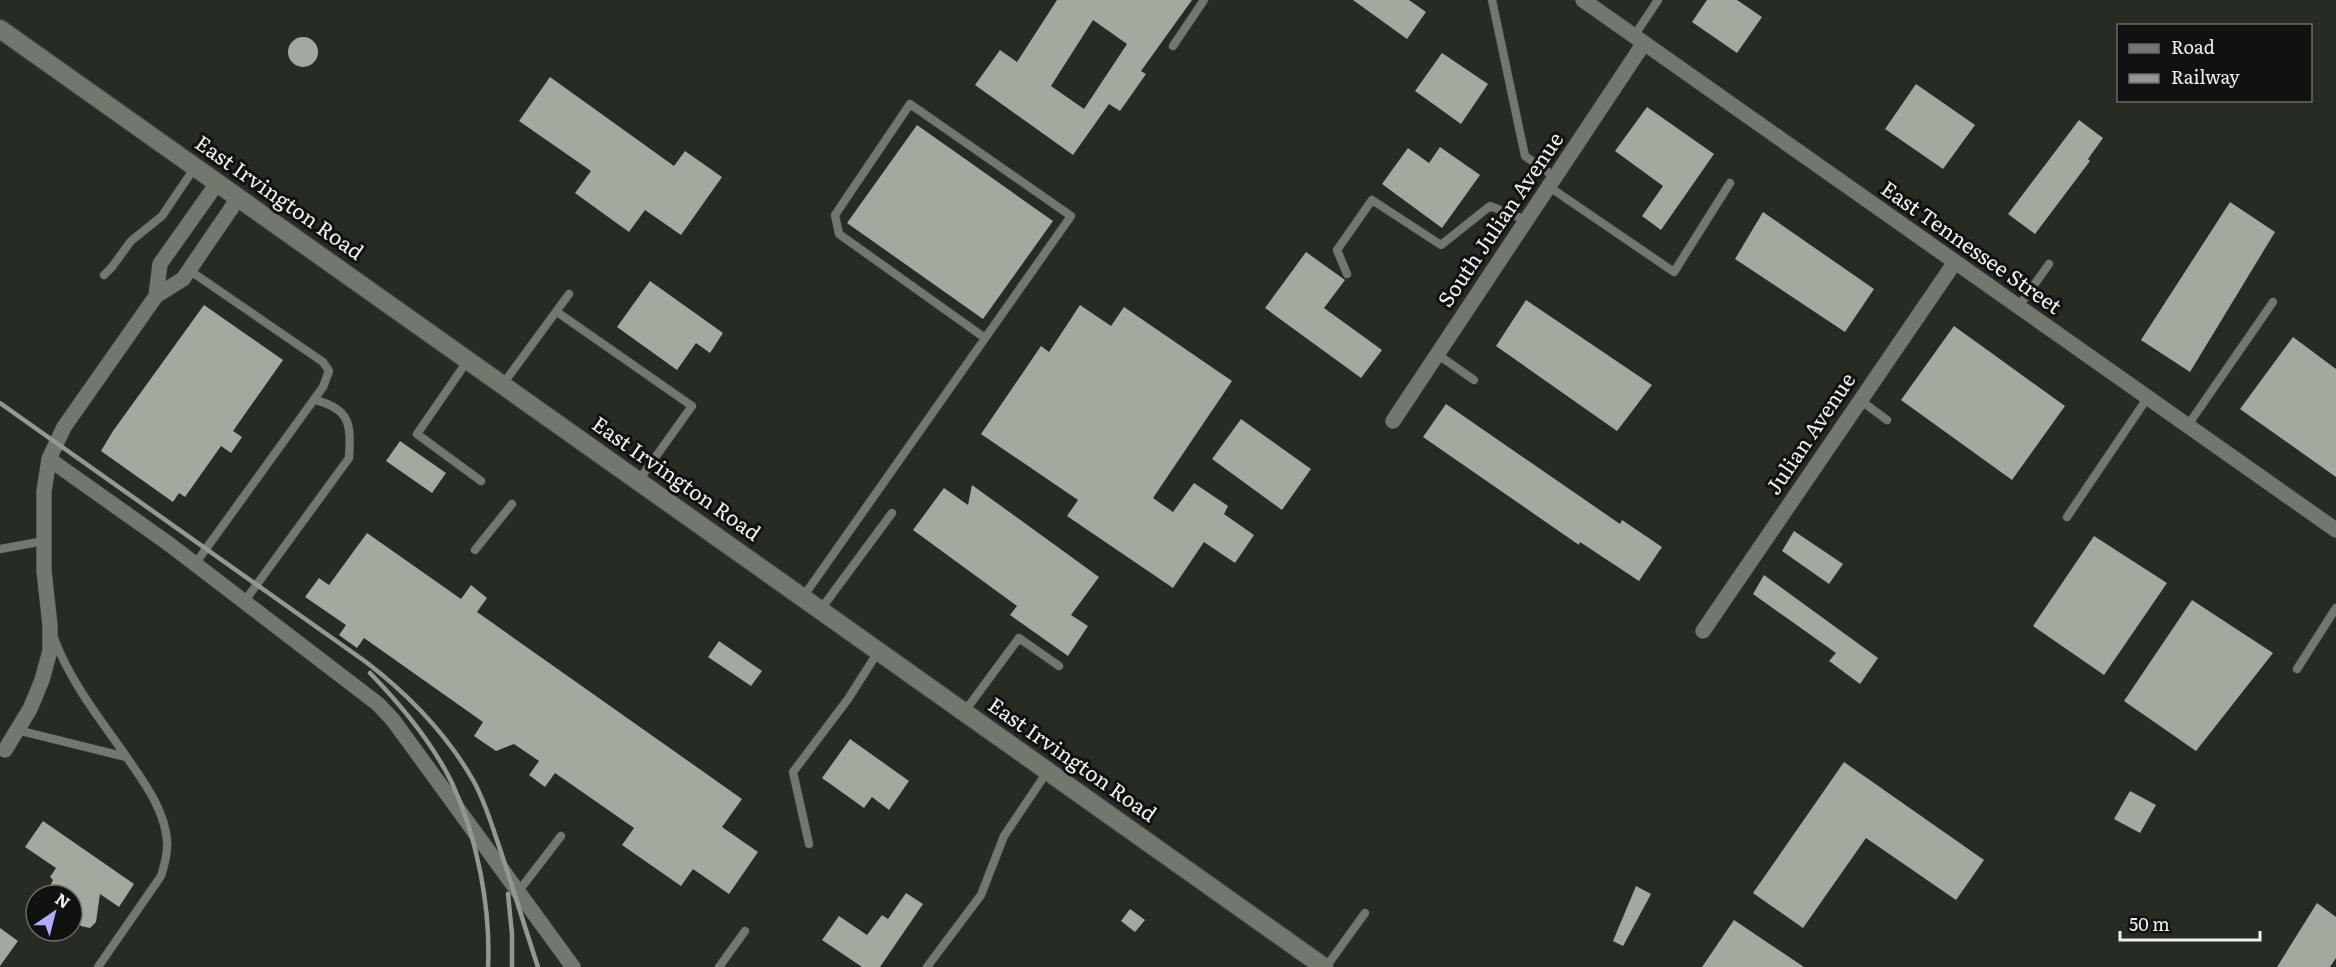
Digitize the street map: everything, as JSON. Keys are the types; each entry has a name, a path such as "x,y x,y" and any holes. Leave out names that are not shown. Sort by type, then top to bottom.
{"street":[{"name":"East Tennessee Street","path":"1583,0 2336,530"},
{"name":"East Irvington Road","path":"2,34 196,166 1325,967"},
{"name":"South Julian Avenue","path":"1393,421 1552,182 1639,39"},
{"path":"156,296 160,264 218,182"},
{"path":"2,750 30,709 42,680 50,651 50,625 44,571 44,491 49,459 64,427 156,296 183,279 239,197"},
{"name":"Julian Avenue","path":"1702,631 1955,262"},
{"path":"49,459 195,564 362,691 393,720 573,967"}],"lane":[{"path":"1173,46 1204,0"},
{"path":"1492,0 1525,156 1552,182 1674,272 1730,183"},
{"path":"1639,39 1658,0"},
{"path":"803,597 1071,216 910,104 835,215 839,234 985,338"},
{"path":"104,275 132,241 162,216 196,166"},
{"path":"1347,274 1337,250 1372,200 1441,245 1490,206 1526,220"},
{"path":"2019,306 2049,264"},
{"path":"189,270 327,366 329,371 328,379 315,400 195,564"},
{"path":"503,384 569,294"},
{"path":"2188,425 2272,302"},
{"path":"557,312 692,406 639,480"},
{"path":"1437,354 1474,380"},
{"path":"469,359 417,434 481,481"},
{"path":"2067,517 2148,397"},
{"path":"244,602 349,458 351,432 347,419 327,403 315,400"},
{"path":"1860,400 1887,420"},
{"path":"475,550 512,504"},
{"path":"821,609 892,513"},
{"path":"0,549 44,541"},
{"path":"2297,669 2336,608"},
{"path":"50,625 60,652 76,683 151,793 162,816 167,840 166,858 161,876 98,967"},
{"path":"965,711 1019,638 1059,666"},
{"path":"809,844 793,772 848,699 879,651"},
{"path":"17,730 127,757"},
{"path":"927,967 981,895 1004,836 1048,771"},
{"path":"518,892 561,836"},
{"path":"1325,967 1365,913"},
{"path":"719,967 745,931"}],"building":[{"path":"1057,0 1192,0 1141,71 1146,74 1120,111 1109,104 1073,155 975,85 1000,50 1017,62","holes":["1093,20 1127,44 1084,109 1051,86"]},
{"path":"1353,0 1409,0 1426,12 1407,39"},
{"path":"1707,0 1737,0 1762,17 1737,53 1692,22"},
{"path":"303,37 314,41 318,52 314,63 303,67 292,63 288,52 292,41"},
{"path":"1442,53 1488,84 1461,124 1415,91"},
{"path":"550,77 674,166 685,151 722,177 681,235 645,210 629,232 575,193 591,171 519,121"},
{"path":"1916,84 1975,125 1943,169 1885,129"},
{"path":"1647,107 1714,154 1661,230 1642,216 1663,186 1615,151"},
{"path":"2079,120 2103,138 2088,159 2090,161 2035,234 2008,214"},
{"path":"917,125 1053,221 983,319 847,223"},
{"path":"1440,147 1480,175 1442,228 1382,184 1408,148 1429,163"},
{"path":"2230,202 2275,232 2190,372 2141,340"},
{"path":"1763,212 1874,289 1845,332 1735,259"},
{"path":"1306,252 1345,280 1324,308 1382,350 1361,378 1265,308"},
{"path":"650,281 723,333 710,353 696,343 677,370 617,327"},
{"path":"1526,300 1652,385 1617,431 1496,346"},
{"path":"204,305 283,360 233,431 242,437 231,453 221,446 185,497 179,493 173,502 101,451"},
{"path":"1080,305 1111,326 1124,307 1232,381 1153,498 1173,512 1194,483 1228,506 1224,514 1254,535 1235,563 1204,542 1173,588 1067,516 1078,500 981,434 1041,346 1049,352"},
{"path":"1954,326 2065,406 2012,480 1901,400"},
{"path":"2293,337 2336,369 2336,477 2240,409"},
{"path":"1446,404 1620,524 1622,520 1662,547 1639,581 1580,542 1579,545 1423,437"},
{"path":"1241,419 1311,469 1282,510 1212,459"},
{"path":"400,441 446,473 432,493 386,461"},
{"path":"972,485 1099,577 1071,615 1088,626 1068,656 1010,615 1017,606 913,530 944,488 968,505"},
{"path":"1794,531 1843,564 1829,584 1782,551"},
{"path":"367,533 461,599 471,585 487,598 477,612 742,799 722,827 758,852 729,894 693,869 681,886 622,845 634,828 555,773 545,787 529,775 539,761 514,744 496,751 474,736 483,722 364,638 357,648 339,635 346,625 305,597 319,578 329,585"},
{"path":"2094,536 2167,583 2104,675 2033,626"},
{"path":"1764,575 1878,658 1860,684 1829,661 1836,653 1753,594"},
{"path":"2192,600 2273,653 2196,751 2124,701"},
{"path":"719,641 762,671 751,686 708,657"},
{"path":"850,739 909,781 889,810 872,797 864,808 822,778"},
{"path":"1844,762 1984,860 1956,900 1866,838 1803,928 1753,893"},
{"path":"2130,791 2156,805 2140,833 2114,819"},
{"path":"43,821 134,884 119,907 100,894 96,922 90,928 84,927 84,883 52,883 53,880 50,877 56,868 25,847"},
{"path":"1636,886 1651,894 1623,946 1613,941"},
{"path":"906,893 923,904 880,967 862,967 822,940 839,916 867,935 882,915 888,919"},
{"path":"2317,903 2336,917 2336,958 2330,967 2277,967"},
{"path":"1130,909 1145,920 1135,932 1121,921"},
{"path":"1734,920 1804,967 1702,967"},
{"path":"0,928 18,941 0,966"}],"railway":[{"path":"0,403 366,662 412,701 451,746 481,796 538,967"},
{"path":"370,673 394,698 426,739 444,768 461,804 475,849 485,897 488,967"},
{"path":"508,894 512,934 512,967"}]}
